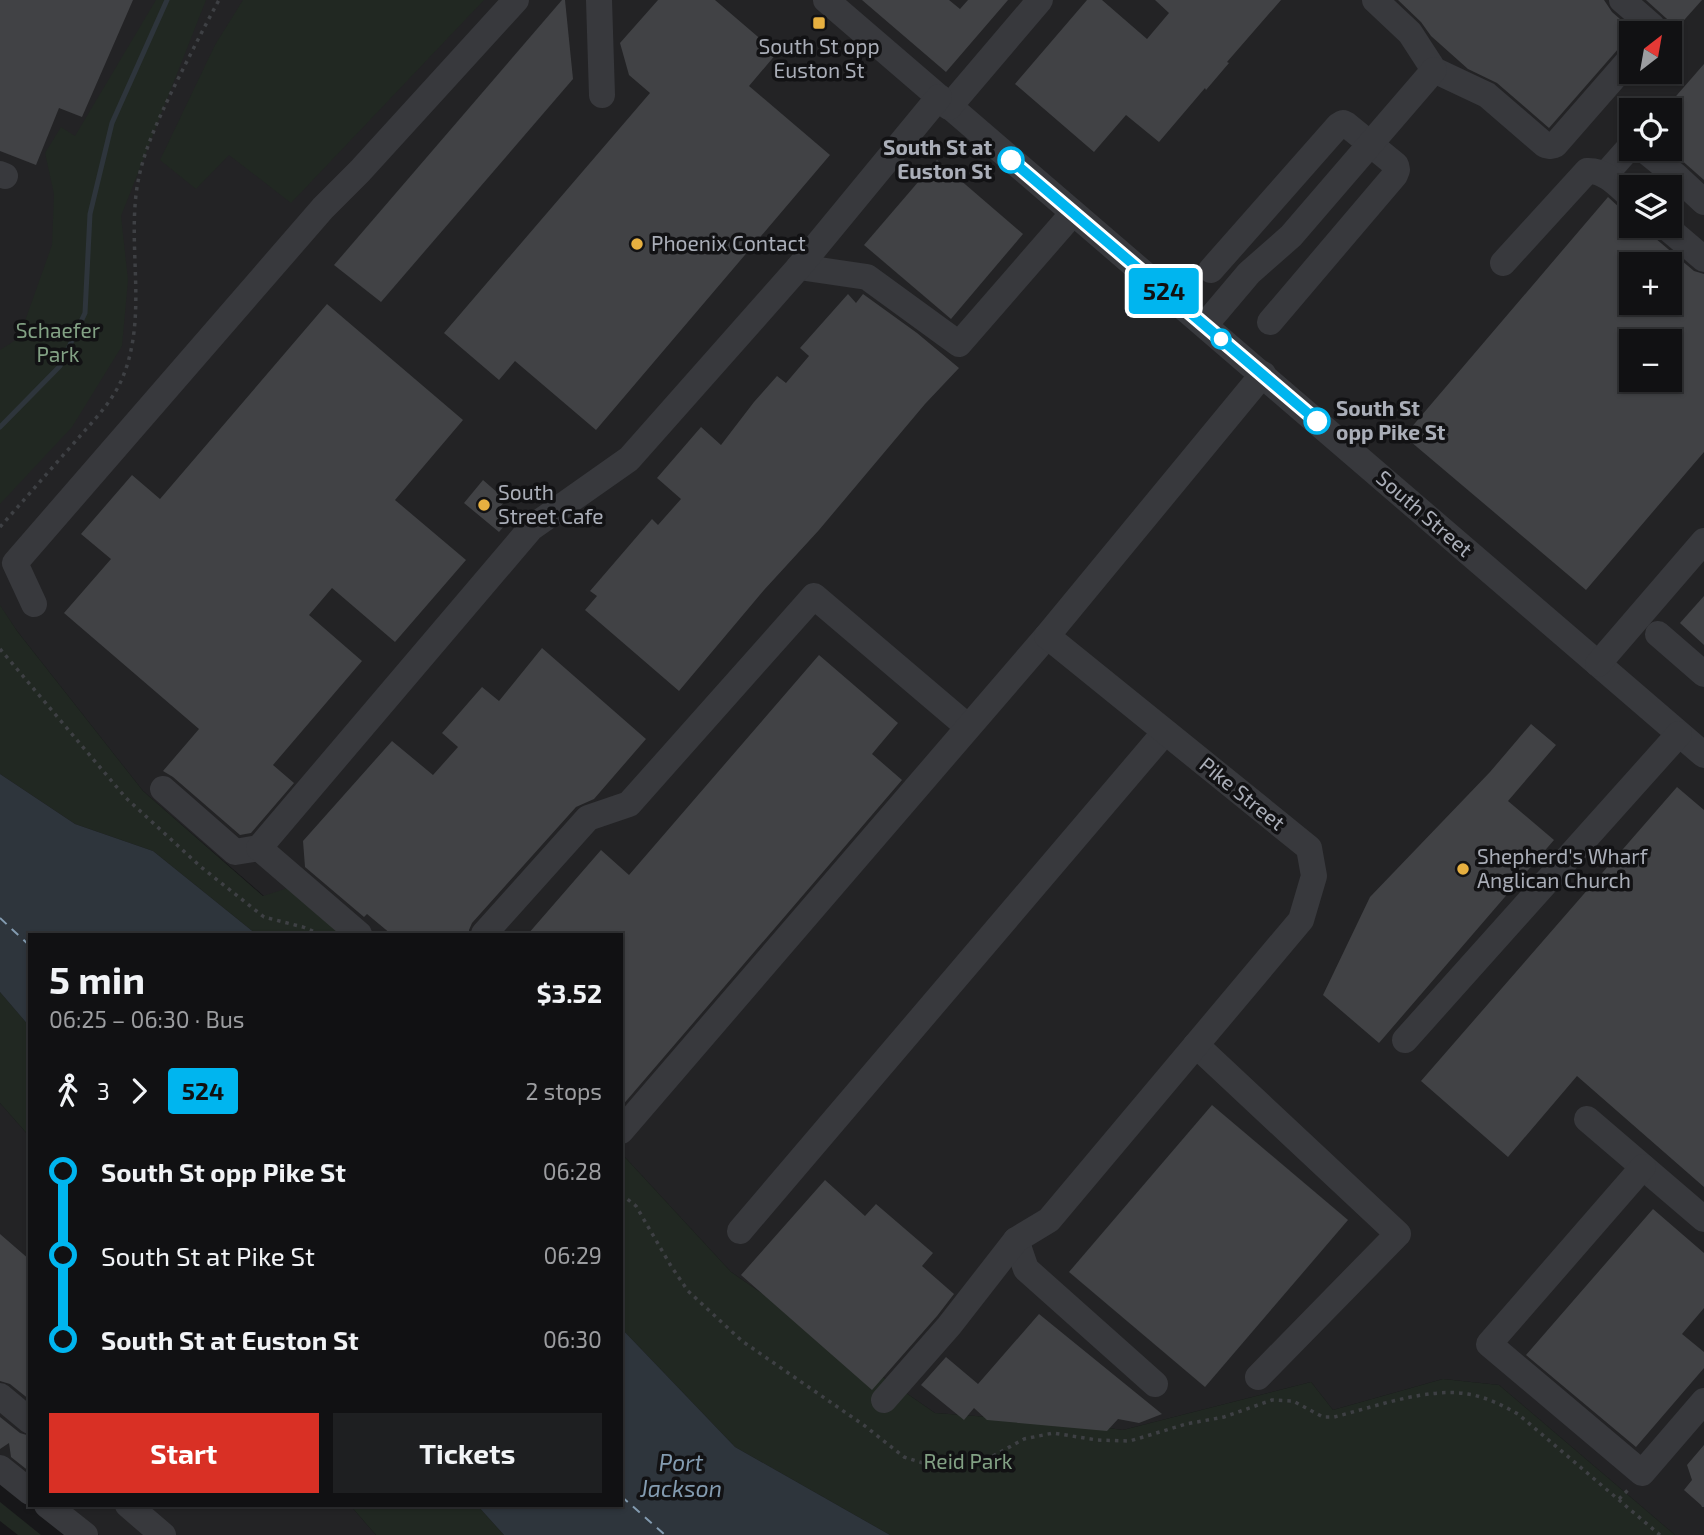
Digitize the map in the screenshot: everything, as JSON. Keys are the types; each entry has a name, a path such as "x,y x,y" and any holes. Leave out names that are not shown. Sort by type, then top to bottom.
{"street":[{"path":"34,604 15,563 314,217 516,0"},
{"path":"599,0 602,95"},
{"name":"South Street","path":"826,0 1704,755"},
{"path":"163,789 235,852 259,848 531,528 629,459 944,102 1040,0"},
{"path":"1375,0 1410,33 1434,69 1487,95 1545,145 1555,145 1619,72"},
{"path":"1622,0 1646,21"},
{"path":"1205,326 1250,273 1291,236 1434,69"},
{"path":"1211,270 1343,123 1396,165 1395,175 1270,322"},
{"path":"1605,175 1619,159"},
{"path":"1658,161 1704,202"},
{"path":"1503,263 1587,171 1597,171 1619,187"},
{"path":"799,267 867,276 959,344 1073,213"},
{"path":"1245,231 1304,283"},
{"path":"1679,238 1704,259"},
{"path":"623,1129 1047,636 1263,374"},
{"path":"1598,664 1704,541"},
{"path":"485,933 588,818 629,804 814,596 968,727"},
{"path":"1658,634 1704,674"},
{"name":"Pike Street","path":"1016,1240 1049,1220 1300,919 1314,876 1309,848 1047,636"},
{"path":"740,1231 1166,732"},
{"path":"1405,1040 1679,734"},
{"path":"259,848 358,933"},
{"path":"1196,1045 1398,1234 1258,1377"},
{"path":"1587,1119 1704,1219"},
{"path":"1643,1167 1489,1344 1643,1473 1704,1401"},
{"path":"1016,1240 1026,1269 1155,1384"},
{"path":"884,1400 949,1326 1016,1240"},
{"path":"0,1396 28,1419"},
{"path":"0,1468 28,1490"},
{"path":"50,1507 85,1535"},
{"path":"130,1507 163,1535"}],"path":[{"path":"0,527 108,403 121,380 132,351 136,309 134,218 142,162 162,112 219,0"},
{"path":"623,1196 636,1206 688,1291 742,1341 865,1426 904,1457 932,1466 957,1468 982,1462 1024,1439 1053,1433 1097,1440 1130,1441 1186,1424 1224,1417 1272,1400 1293,1401 1323,1417 1335,1417 1415,1396 1440,1392 1467,1394 1494,1401 1518,1414 1660,1535"}],"shaded area":[{"path":"0,0 1704,0 1704,1535 1675,1535 1499,1385 1443,1379 1333,1410 1311,1382 1123,1430 935,1413 731,1272 623,1155 623,933 352,933 264,896 143,791 0,606"},
{"path":"0,1103 28,1135 28,1479 0,1458"},
{"path":"63,1507 352,1507 376,1535 99,1535"}],"green space":[{"name":"Schaefer Park","path":"156,0 206,0 121,216 128,280 122,346 72,427 0,504 0,350 19,338 52,245 54,194 45,153 61,127 75,136"},
{"path":"243,0 484,0 291,203 229,155 196,189 160,160 215,45"},
{"path":"0,605 17,631 143,791 263,896 291,887 353,933 255,933 153,851 75,824 0,774"},
{"path":"0,992 28,1025 28,1135 0,1103"},
{"name":"Reid Park","path":"623,1155 731,1272 935,1413 1123,1430 1311,1382 1333,1410 1443,1379 1499,1385 1675,1535 890,1535 735,1447 623,1330"},
{"path":"0,1502 41,1535 18,1535 0,1521"},
{"path":"352,1507 479,1507 504,1535 376,1535"}],"water":[{"path":"0,774 75,824 153,851 255,933 28,933 28,1025 0,992"},
{"name":"Port Jackson","path":"623,1330 735,1447 890,1535 504,1535 479,1507 623,1507"}],"building":[{"path":"0,0 133,0 82,117 59,108 36,165 0,151"},
{"path":"562,0 565,0 573,79 381,302 334,265"},
{"name":"Phoenix Contact","path":"658,0 715,0 777,53 749,86 830,155 596,430 515,361 499,380 444,333 650,93 629,75 620,43"},
{"path":"862,0 949,0 960,9 968,0 1008,0 946,72"},
{"path":"1087,0 1102,0 1147,39 1169,13 1155,0 1281,0 1159,142 1126,115 1094,152 1015,84"},
{"path":"1398,0 1604,0 1622,21 1619,21 1619,48 1549,128 1497,83 1468,69 1431,36"},
{"path":"1646,0 1702,0 1682,22 1669,21"},
{"path":"1704,64 1704,180 1682,161 1682,98 1674,98"},
{"path":"937,160 1023,234 951,319 864,245"},
{"path":"1608,197 1619,207 1619,238 1655,238 1672,252 1619,252 1619,315 1682,315 1682,261 1694,271 1704,274 1704,452 1586,590 1404,436"},
{"path":"848,294 856,303 863,294 959,368 925,404 679,691 585,610 597,596 590,591 652,519 658,525 681,499 657,478 701,427 721,445 777,376 786,383 809,356 800,348"},
{"path":"327,304 463,420 395,500 466,560 395,642 332,588 309,615 362,661 273,765 294,783 251,833 240,835 163,771 199,729 64,613 111,559 81,534 132,475 160,499"},
{"name":"South Street Cafe","path":"483,480 506,500 499,508 511,518 499,532 464,503"},
{"path":"1704,596 1704,645 1680,623"},
{"path":"542,648 646,739 594,799 576,807 472,923 469,933 390,933 367,914 364,917 305,867 303,841 392,741 433,775 458,747 442,733 482,687 499,701"},
{"path":"819,655 898,723 872,754 902,780 623,1105 623,933 529,933 601,850 629,875"},
{"name":"Shepherd's Wharf Anglican Church","path":"1531,724 1556,745 1508,801 1554,840 1379,1043 1323,995 1370,897 1490,772"},
{"path":"1677,787 1704,810 1704,1187 1577,1076 1508,1157 1421,1081"},
{"path":"1212,1105 1348,1220 1205,1387 1069,1272"},
{"path":"825,1180 865,1216 876,1204 933,1253 922,1266 954,1294 872,1390 741,1275"},
{"path":"1653,1209 1704,1253 1704,1308 1682,1334 1704,1352 1704,1368 1636,1447 1526,1355"},
{"path":"0,1234 28,1258 28,1398 10,1384 0,1381"},
{"path":"1039,1314 1162,1414 1139,1423 1118,1419 1107,1431 987,1420 974,1408 964,1420 921,1385 946,1357 978,1384"},
{"path":"0,1417 20,1433 28,1435 28,1470 11,1457 9,1443 0,1449"},
{"path":"1704,1445 1702,1507 1684,1490 1692,1480 1687,1465"}],"waterway":[{"path":"0,427 60,366 85,313 90,214 112,123 167,0"}],"ferry route":[{"path":"0,918 28,944"},
{"path":"623,1498 665,1535"}],"bus line":[{"name":"524","path":"1011,160 1317,421"}],"place":[{"name":"South St opp Euston St","path":"819,23"},
{"name":"South St at Euston St","path":"1011,160"},
{"name":"Phoenix Contact","path":"637,244"},
{"name":"South St opp Pike St","path":"1317,421"},
{"name":"South Street Cafe","path":"484,505"},
{"name":"Shepherd's Wharf Anglican Church","path":"1463,869"}]}
